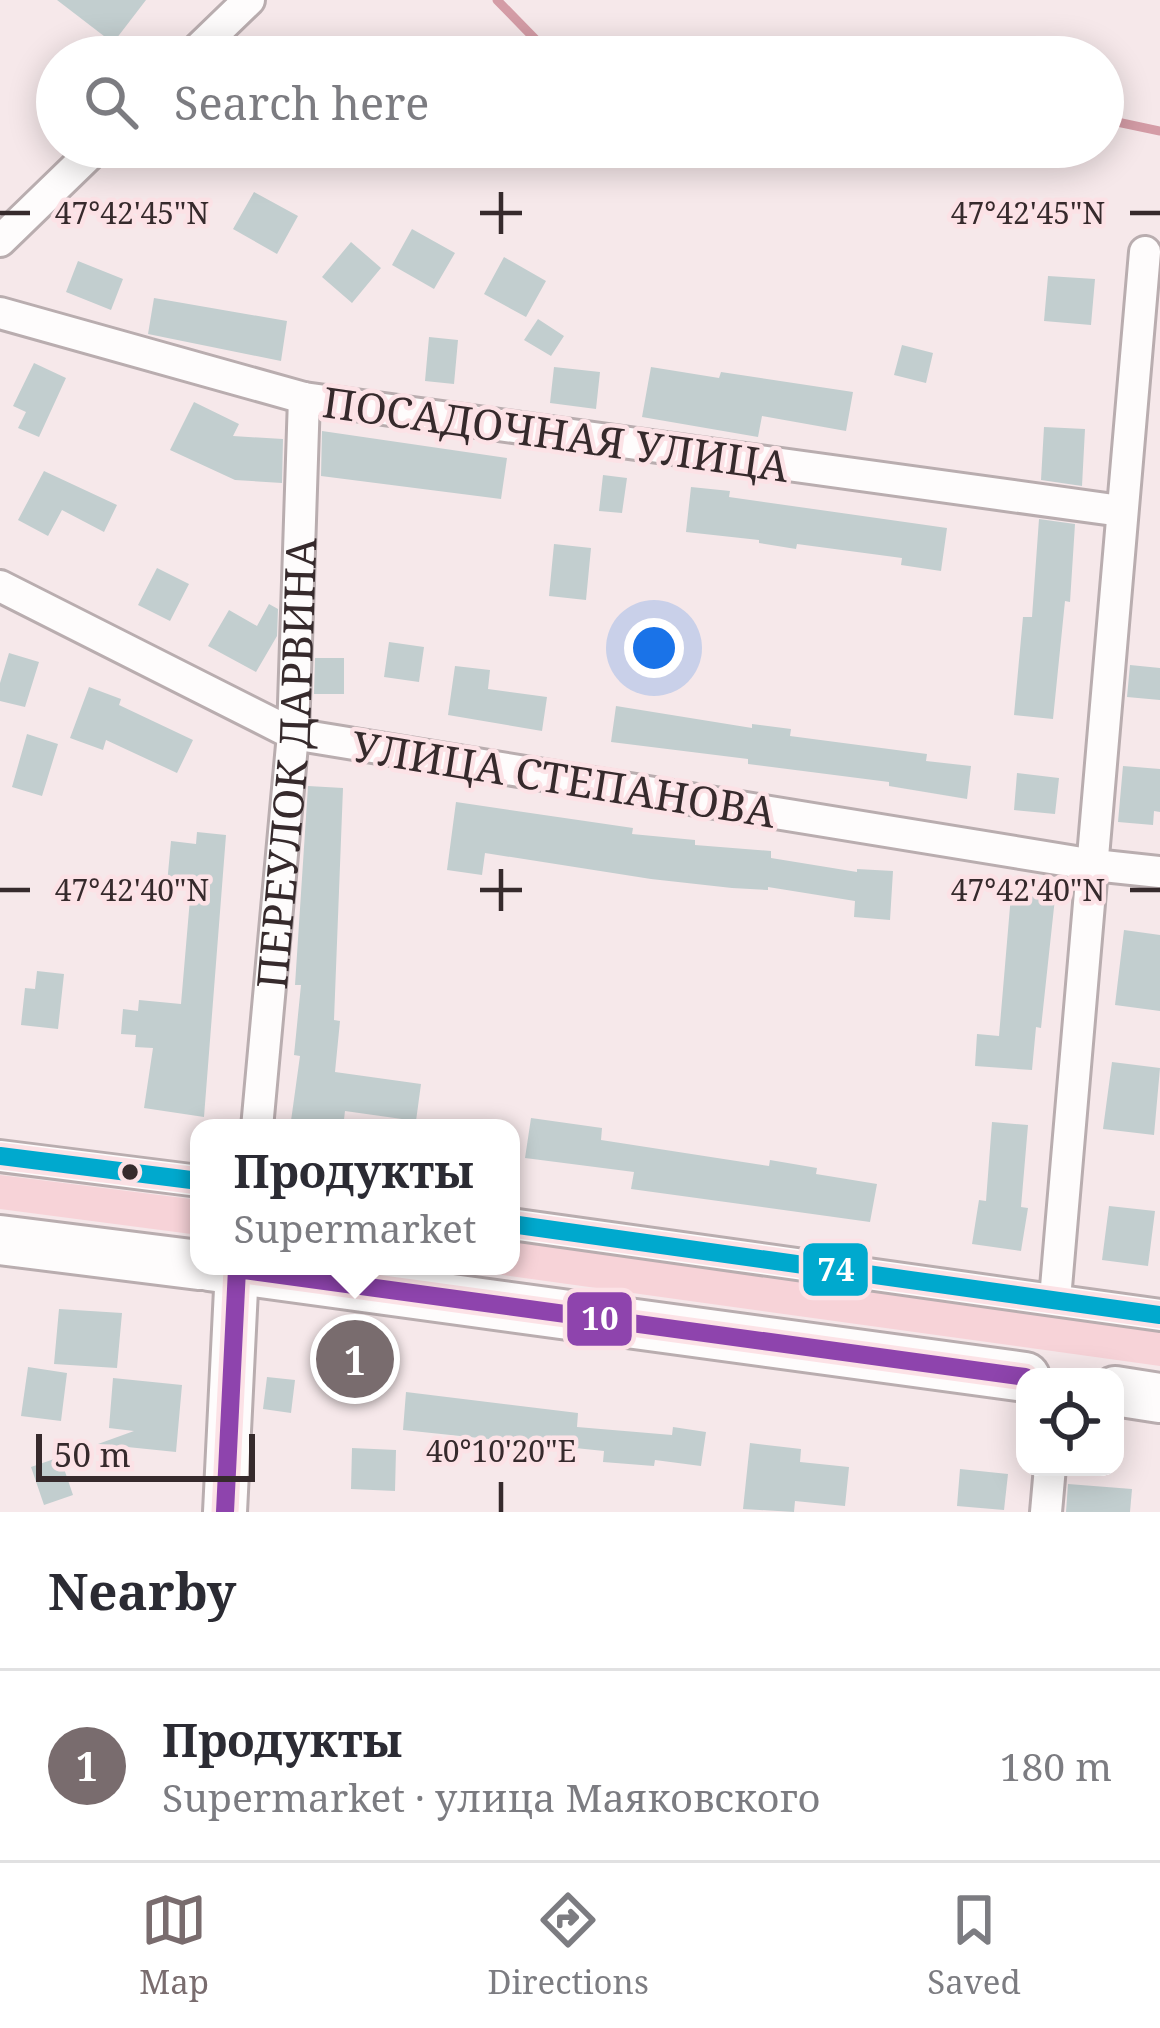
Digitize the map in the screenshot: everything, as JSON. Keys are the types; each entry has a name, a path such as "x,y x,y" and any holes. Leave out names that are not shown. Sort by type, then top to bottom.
{"main road":[{"path":"0,1240 190,1264"},
{"path":"274,1275 1016,1376"},
{"path":"1124,1392 1160,1398"}],"street":[{"path":"212,36 249,0"},
{"path":"0,241 75,168"},
{"path":"1055,1299 1145,252"},
{"name":"ПОСАДОЧНАЯ УЛИЦА","path":"0,313 304,398 1121,511"},
{"name":"ПЕРЕУЛОК ДАРВИНА","path":"258,1119 292,734 304,398"},
{"name":"УЛИЦА СТЕПАНОВА","path":"0,586 292,734 1160,872"},
{"path":"0,1156 190,1180"},
{"path":"520,1225 1160,1315"},
{"path":"215,1275 226,1512"},
{"path":"1046,1512 1049,1476"}],"shaded area":[{"path":"0,1175 190,1199 190,1234 0,1209"},
{"path":"520,1240 774,1273 1160,1330 1160,1366 503,1275 520,1275"}],"building":[{"path":"57,0 146,0 118,36 104,36"},
{"path":"254,192 298,216 277,254 233,229"},
{"path":"412,229 455,253 434,289 392,265"},
{"path":"351,242 381,268 352,303 322,277"},
{"path":"504,257 546,281 526,317 484,294"},
{"path":"78,261 123,279 111,310 66,292"},
{"path":"1048,276 1095,279 1091,325 1044,321"},
{"path":"154,298 287,321 281,361 148,334"},
{"path":"538,319 564,336 551,356 524,340"},
{"path":"429,337 458,340 454,384 425,381"},
{"path":"902,345 933,353 926,383 894,375"},
{"path":"34,363 66,378 39,437 18,428 26,412 13,406"},
{"path":"554,367 600,372 596,409 550,403"},
{"path":"651,367 719,378 721,372 853,392 846,431 762,416 758,437 642,417"},
{"path":"194,402 239,424 233,436 283,439 282,483 235,480 170,450"},
{"path":"1044,427 1085,429 1082,486 1041,480"},
{"path":"322,431 507,458 501,499 321,476"},
{"path":"44,471 117,505 104,532 62,510 48,536 18,520"},
{"path":"603,475 627,478 622,513 599,511"},
{"path":"691,487 730,491 729,497 947,528 941,571 901,565 902,558 797,544 796,549 686,532"},
{"path":"1039,519 1075,524 1070,602 1065,601 1053,719 1014,715 1023,617 1032,617"},
{"path":"554,544 591,548 586,600 549,596"},
{"path":"157,568 189,584 170,621 138,605"},
{"path":"269,604 278,609 277,636 256,672 208,646 229,610 257,626"},
{"path":"389,642 424,647 419,682 384,677"},
{"path":"9,653 39,662 25,707 0,701"},
{"path":"315,658 344,658 344,694 314,694"},
{"path":"1130,665 1160,668 1160,700 1127,697"},
{"path":"455,666 490,670 488,689 547,697 542,731 448,715"},
{"path":"89,687 121,699 119,705 193,740 177,773 106,740 103,750 70,738"},
{"path":"616,706 752,728 752,724 791,729 790,736 927,754 926,761 971,766 967,799 889,786 889,782 748,764 748,759 611,742"},
{"path":"27,734 58,744 42,796 12,787"},
{"path":"1123,766 1160,769 1160,812 1154,811 1153,825 1118,822"},
{"path":"1017,773 1059,778 1055,814 1014,810"},
{"path":"308,786 343,788 335,1072 421,1084 416,1119 345,1111 344,1119 291,1119 300,1056 294,1055 301,985 295,985"},
{"path":"456,802 633,828 632,834 695,840 695,845 771,851 771,858 857,872 893,871 890,920 854,917 855,901 768,887 651,879 485,853 482,875 447,870"},
{"path":"197,832 226,835 204,1117 144,1108 153,1048 135,1047 136,1035 121,1034 123,1009 138,1011 139,1000 181,1004 191,887 167,884 171,841 196,844"},
{"path":"1011,895 1055,898 1032,1070 975,1066 977,1034 999,1036"},
{"path":"1124,930 1160,935 1160,1011 1115,1005"},
{"path":"37,971 64,974 58,1029 21,1025 25,988 35,989"},
{"path":"1112,1062 1160,1068 1154,1135 1103,1129"},
{"path":"531,1118 602,1128 601,1140 769,1166 770,1160 877,1184 870,1222 631,1189 634,1172 525,1158"},
{"path":"992,1122 1028,1125 1021,1207 1028,1208 1021,1251 972,1244 979,1200 986,1201"},
{"path":"1109,1206 1155,1211 1148,1266 1102,1260"},
{"path":"59,1309 122,1313 117,1368 54,1364"},
{"path":"28,1367 67,1373 61,1421 21,1416"},
{"path":"267,1377 295,1380 291,1413 263,1409"},
{"path":"113,1378 182,1385 176,1452 98,1444 134,1431 109,1428"},
{"path":"406,1392 578,1413 577,1427 672,1435 673,1427 706,1432 701,1466 655,1460 654,1466 603,1462 604,1451 403,1430"},
{"path":"750,1443 801,1449 800,1462 849,1467 845,1506 795,1501 794,1512 743,1509"},
{"path":"352,1448 396,1450 395,1491 351,1489"},
{"path":"60,1457 73,1495 44,1505 31,1467"},
{"path":"960,1469 1008,1474 1004,1510 957,1506"},
{"path":"1068,1484 1132,1489 1130,1512 1066,1512"}],"waterway":[{"path":"497,0 532,36"},
{"path":"1124,123 1160,131"}],"transit line":[{"name":"74","path":"0,1156 190,1180"},
{"name":"74","path":"520,1225 1160,1315"},
{"name":"10","path":"225,1512 237,1275"},
{"name":"10","path":"281,1275 1016,1376"}],"place":[{"name":"Продукты","path":"355,1359"}]}
